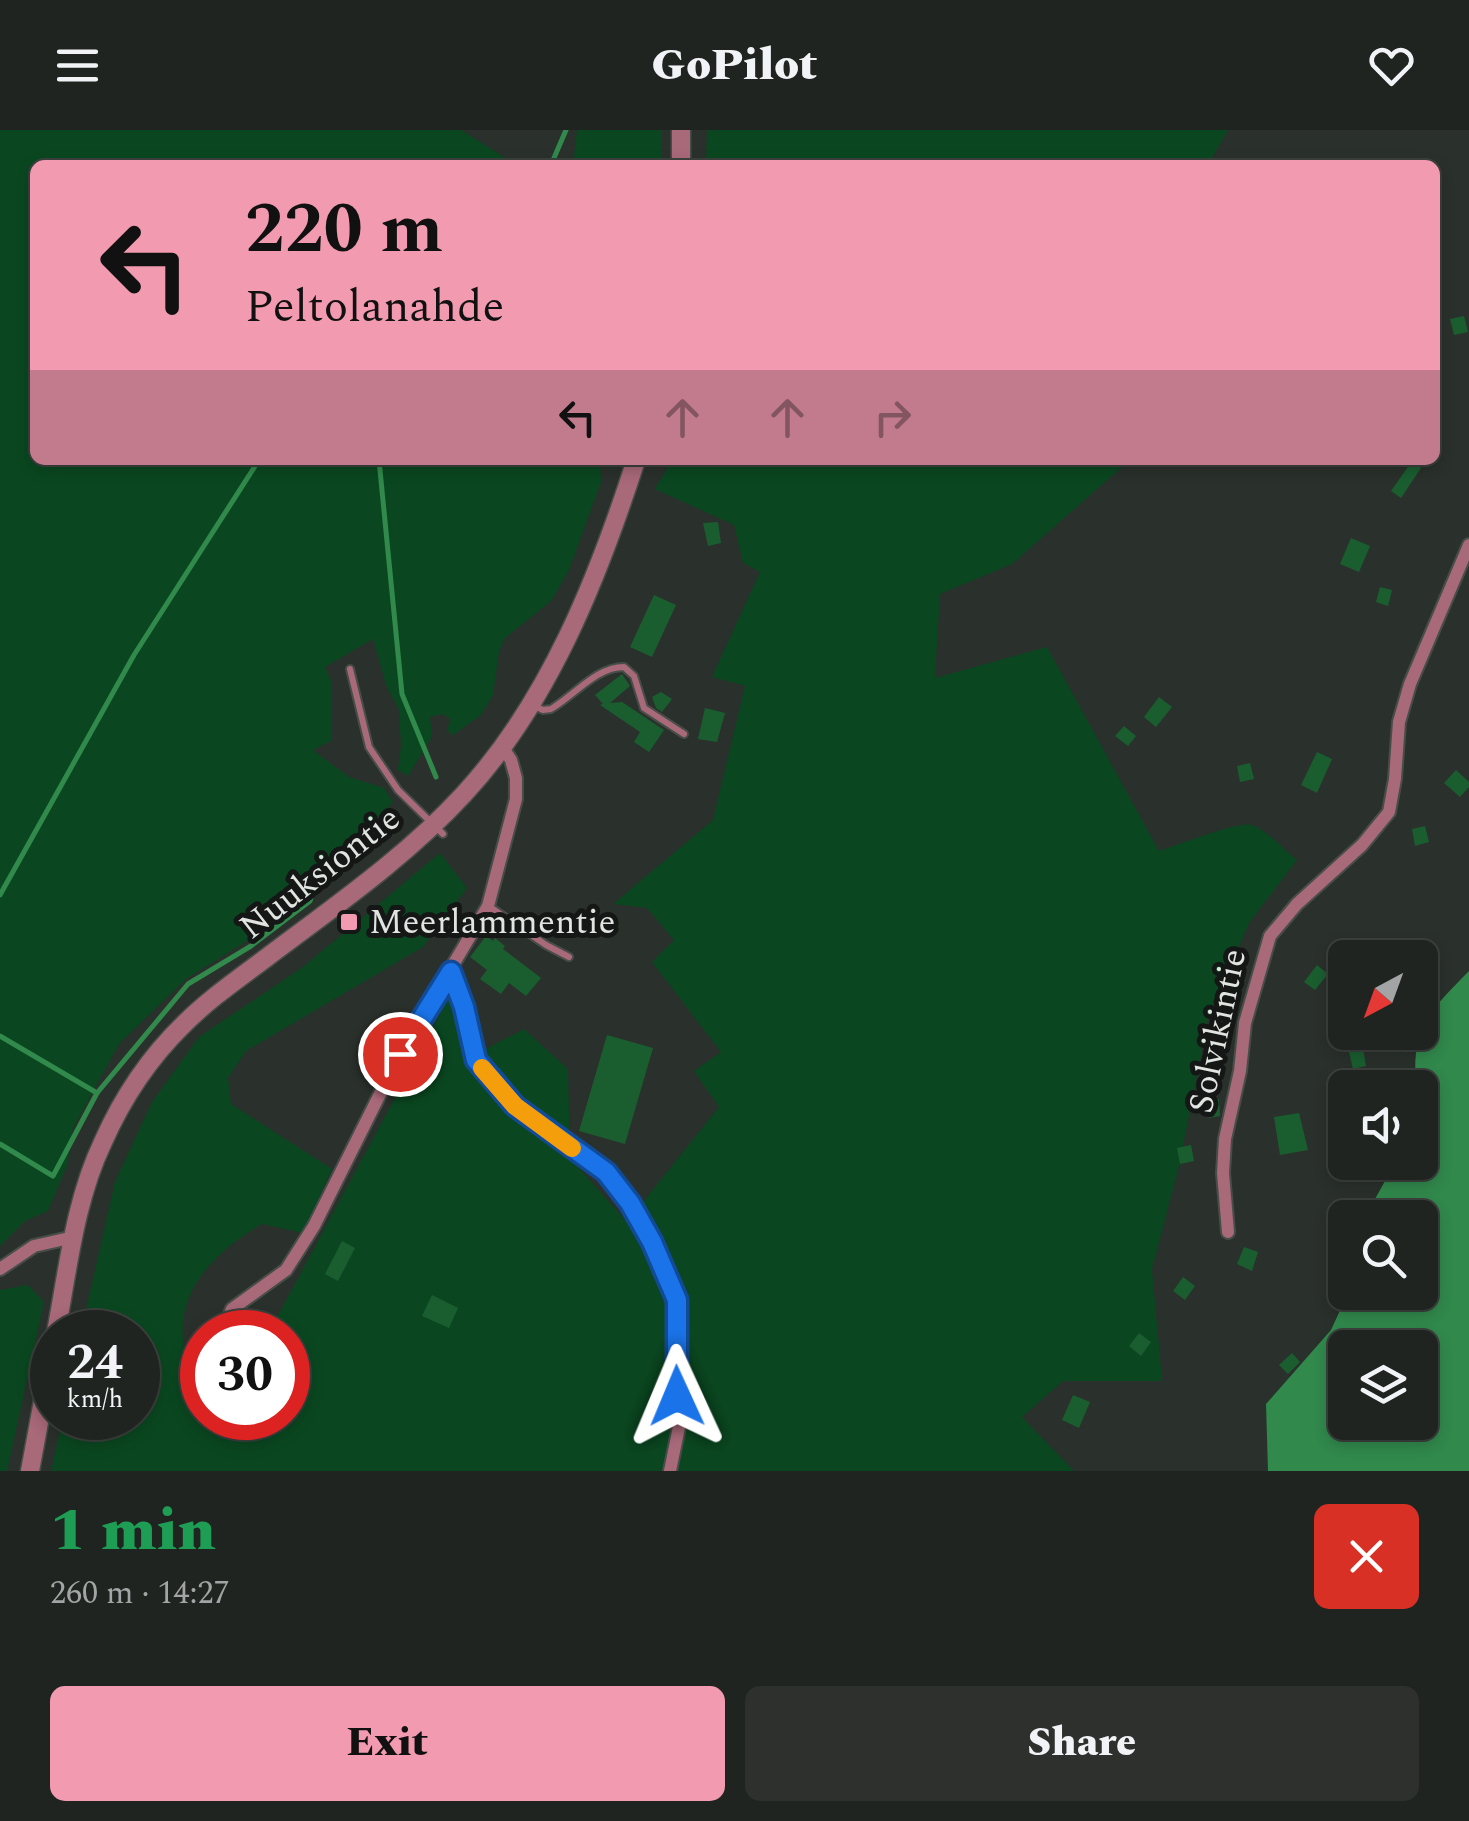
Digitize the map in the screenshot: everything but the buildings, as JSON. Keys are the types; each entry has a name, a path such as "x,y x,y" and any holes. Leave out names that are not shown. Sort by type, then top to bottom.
{"street":[{"path":"680,130 681,160"},
{"name":"Nuuksiontie","path":"60,1310 74,1237 101,1145 125,1098 171,1038 215,996 438,830 503,748 531,704 583,599 634,465"},
{"name":"Solvikintie","path":"1228,1232 1223,1173 1225,1139 1240,1071 1245,1023 1270,936 1297,904 1362,845 1389,812 1399,722 1410,684 1469,545"},
{"path":"232,1310 286,1270 314,1226 400,1054 488,906 516,799 516,778 503,748"},
{"path":"451,972 476,1060 515,1106 606,1172 637,1216 677,1300 679,1427 670,1471"},
{"path":"0,1269 34,1246 74,1237"},
{"path":"30,1471 36,1440"}],"lane":[{"path":"531,704 543,710 552,709 593,678 612,668 624,667 634,676 644,708 684,734"},
{"path":"350,669 369,747 398,790 438,830"},
{"path":"488,906 569,957"}],"shaded area":[{"path":"0,130 461,130 509,160 30,160 30,465 600,465 601,482 569,570 552,600 504,639 493,695 481,715 453,735 447,730 451,719 442,714 430,717 432,737 408,776 398,770 399,710 386,685 373,639 325,667 331,681 331,741 313,750 349,777 384,788 393,802 333,873 274,924 186,979 119,1044 73,1128 67,1166 48,1211 25,1221 0,1246"},
{"path":"577,130 662,130 661,160 574,160"},
{"path":"707,130 1228,130 1211,160 706,160"},
{"path":"669,465 1124,465 1012,564 940,594 935,678 1047,647 1159,851 1221,830 1252,825 1297,860 1249,923 1208,1020 1179,1166 1152,1269 1162,1381 1063,1381 1022,1417 1074,1471 51,1471 58,1440 160,1440 160,1310 86,1310 115,1182 152,1102 199,1037 303,967 440,853 467,888 423,947 246,1051 228,1078 231,1104 332,1169 303,1233 262,1224 216,1259 193,1289 185,1310 180,1310 180,1440 310,1440 310,1310 281,1310 460,977 482,1051 524,1029 568,1069 570,1158 627,1222 719,1107 694,1071 721,1052 652,962 674,940 647,908 613,904 713,820 745,686 712,677 760,572 743,563 734,525 655,489"},
{"path":"1469,971 1469,1471 1268,1471 1266,1404 1328,1333 1328,1440 1438,1440 1438,1330 1331,1330 1340,1310 1438,1310 1438,1200 1374,1200 1386,1180 1438,1180 1438,1070 1415,1070 1415,1066 1417,1050 1438,1050 1438,1005"},
{"path":"28,1285 44,1302 42,1310 30,1310 30,1366 7,1471 0,1471 0,1290"}],"waterway":[{"path":"553,160 566,130"},
{"path":"0,895 134,655 256,465"},
{"path":"379,465 402,694 436,777"},
{"path":"0,1144 53,1176 97,1093 188,984 251,946 310,901 316,880"},
{"path":"0,1036 97,1093"}],"slow traffic":[{"path":"482,1068 515,1106 572,1148"}],"place":[{"name":"Meerlammentie","path":"349,922"}],"route":[{"path":"400,1054 451,972 476,1060 515,1106 606,1172 630,1203 652,1242 677,1300 677,1396"}]}
